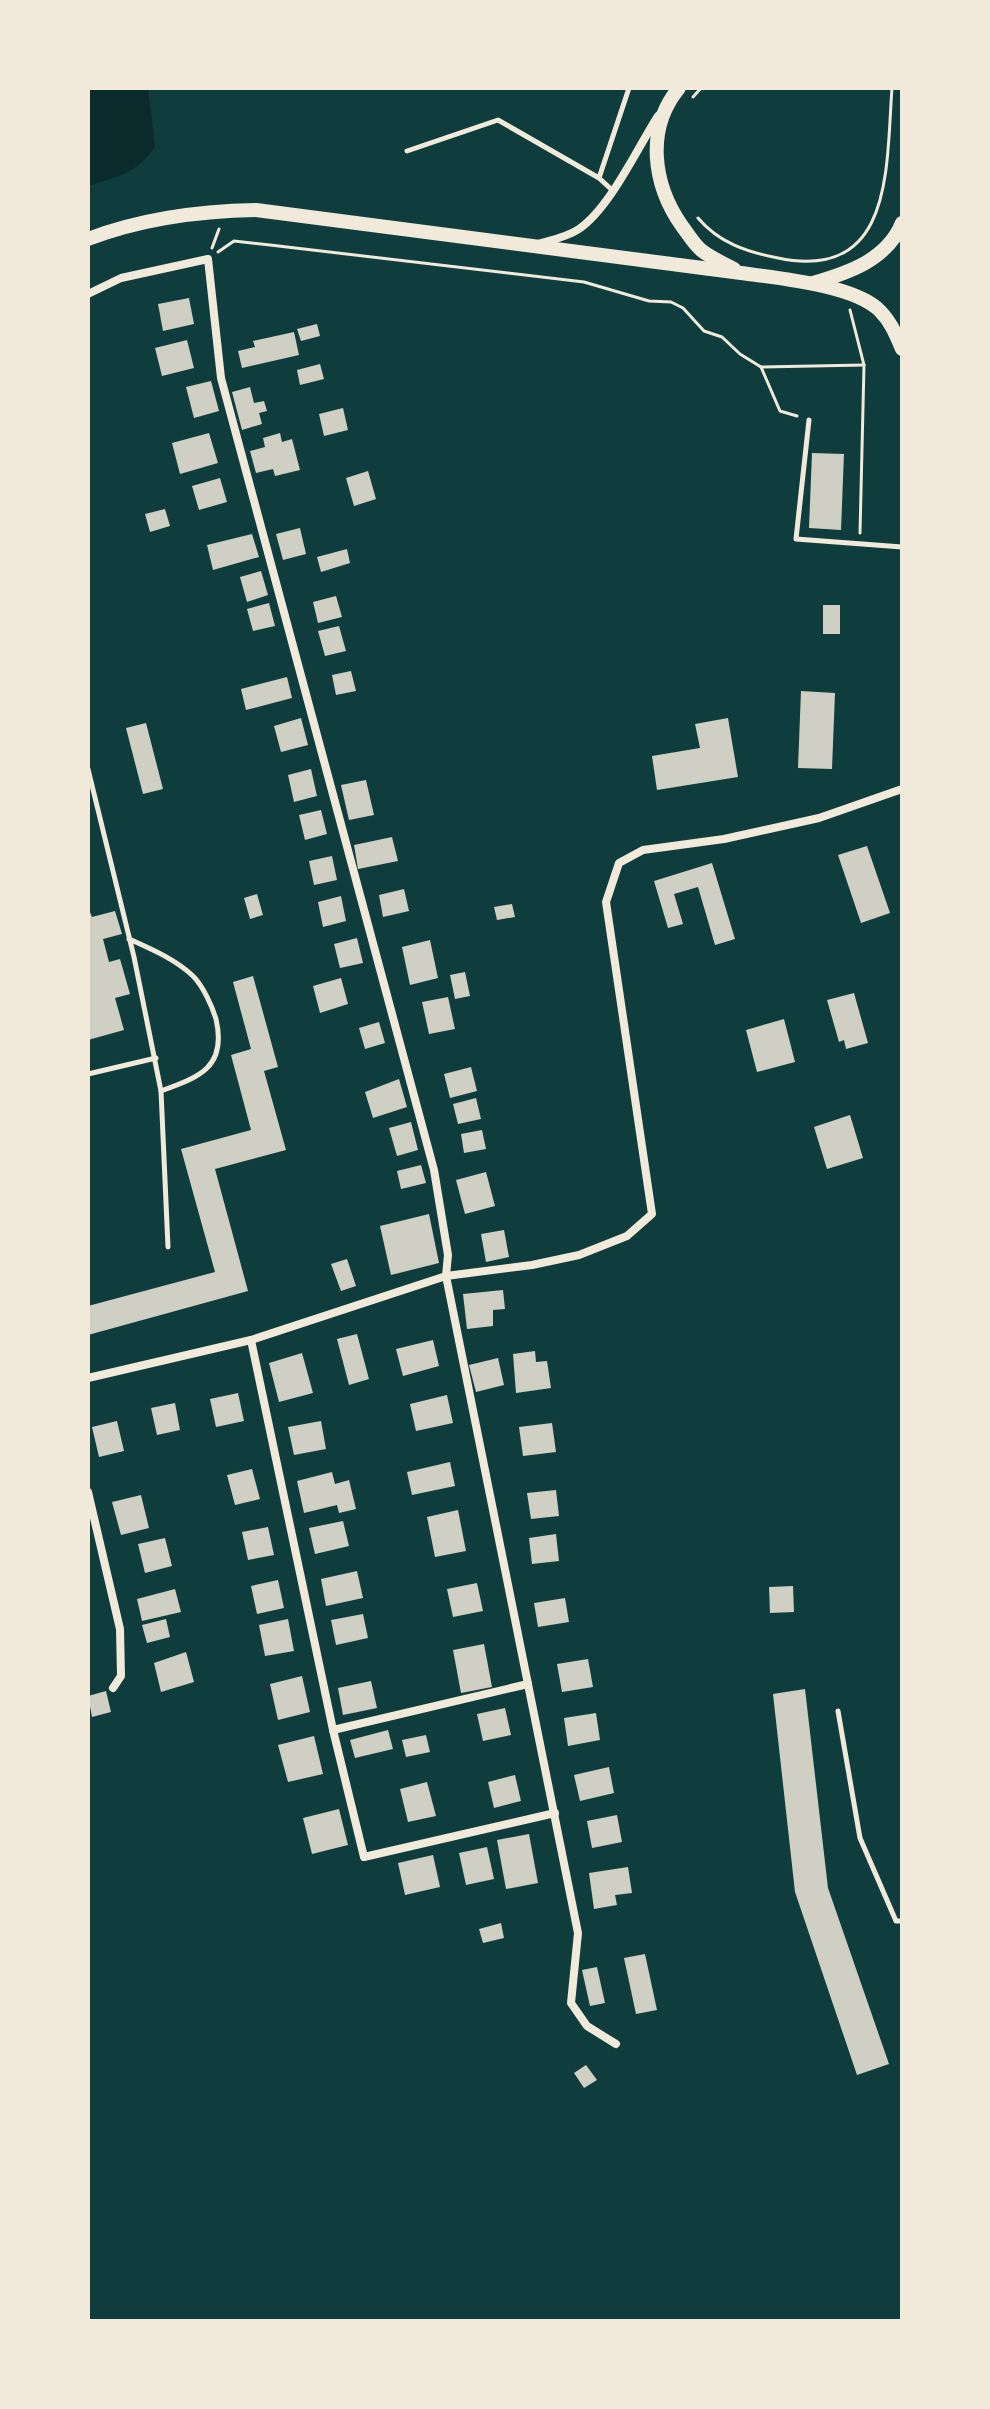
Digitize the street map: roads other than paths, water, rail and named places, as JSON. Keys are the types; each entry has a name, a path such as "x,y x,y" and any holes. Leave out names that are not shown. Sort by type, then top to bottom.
{"street":[{"path":"530,246 567,236 580,229 612,190 679,88"},
{"path":"667,102 657,134 656,163 668,202 701,250 741,273"},
{"path":"88,239 137,222 206,211 256,210 741,273 811,284 864,298 879,309 891,325 902,349"},
{"path":"811,284 865,264 884,250 902,223"},
{"path":"88,294 121,278 208,259 221,378 434,1170 448,1255 446,1276 578,1933 571,2003 587,2026 616,2044"},
{"path":"88,1378 251,1340 446,1276 532,1265 579,1255 627,1236 652,1214 606,902 619,863 643,850 724,839 819,818 902,789"},
{"path":"251,1340 333,1730 364,1857 555,1813"},
{"path":"88,1492 120,1629 121,1676 113,1688"},
{"path":"333,1730 528,1684"}],"lane":[{"path":"599,178 629,88"},
{"path":"407,151 498,120 599,178 612,190"},
{"path":"809,420 796,539 902,547"},
{"path":"88,769 156,1058 161,1091 168,1247"},
{"path":"129,939 163,954 195,977 213,1011 220,1037 217,1057 195,1078 161,1091"},
{"path":"88,1074 156,1058"},
{"path":"838,1711 860,1838 896,1921 902,1921"}],"water":[{"path":"88,88 148,88 155,147 133,169 88,186"}]}
